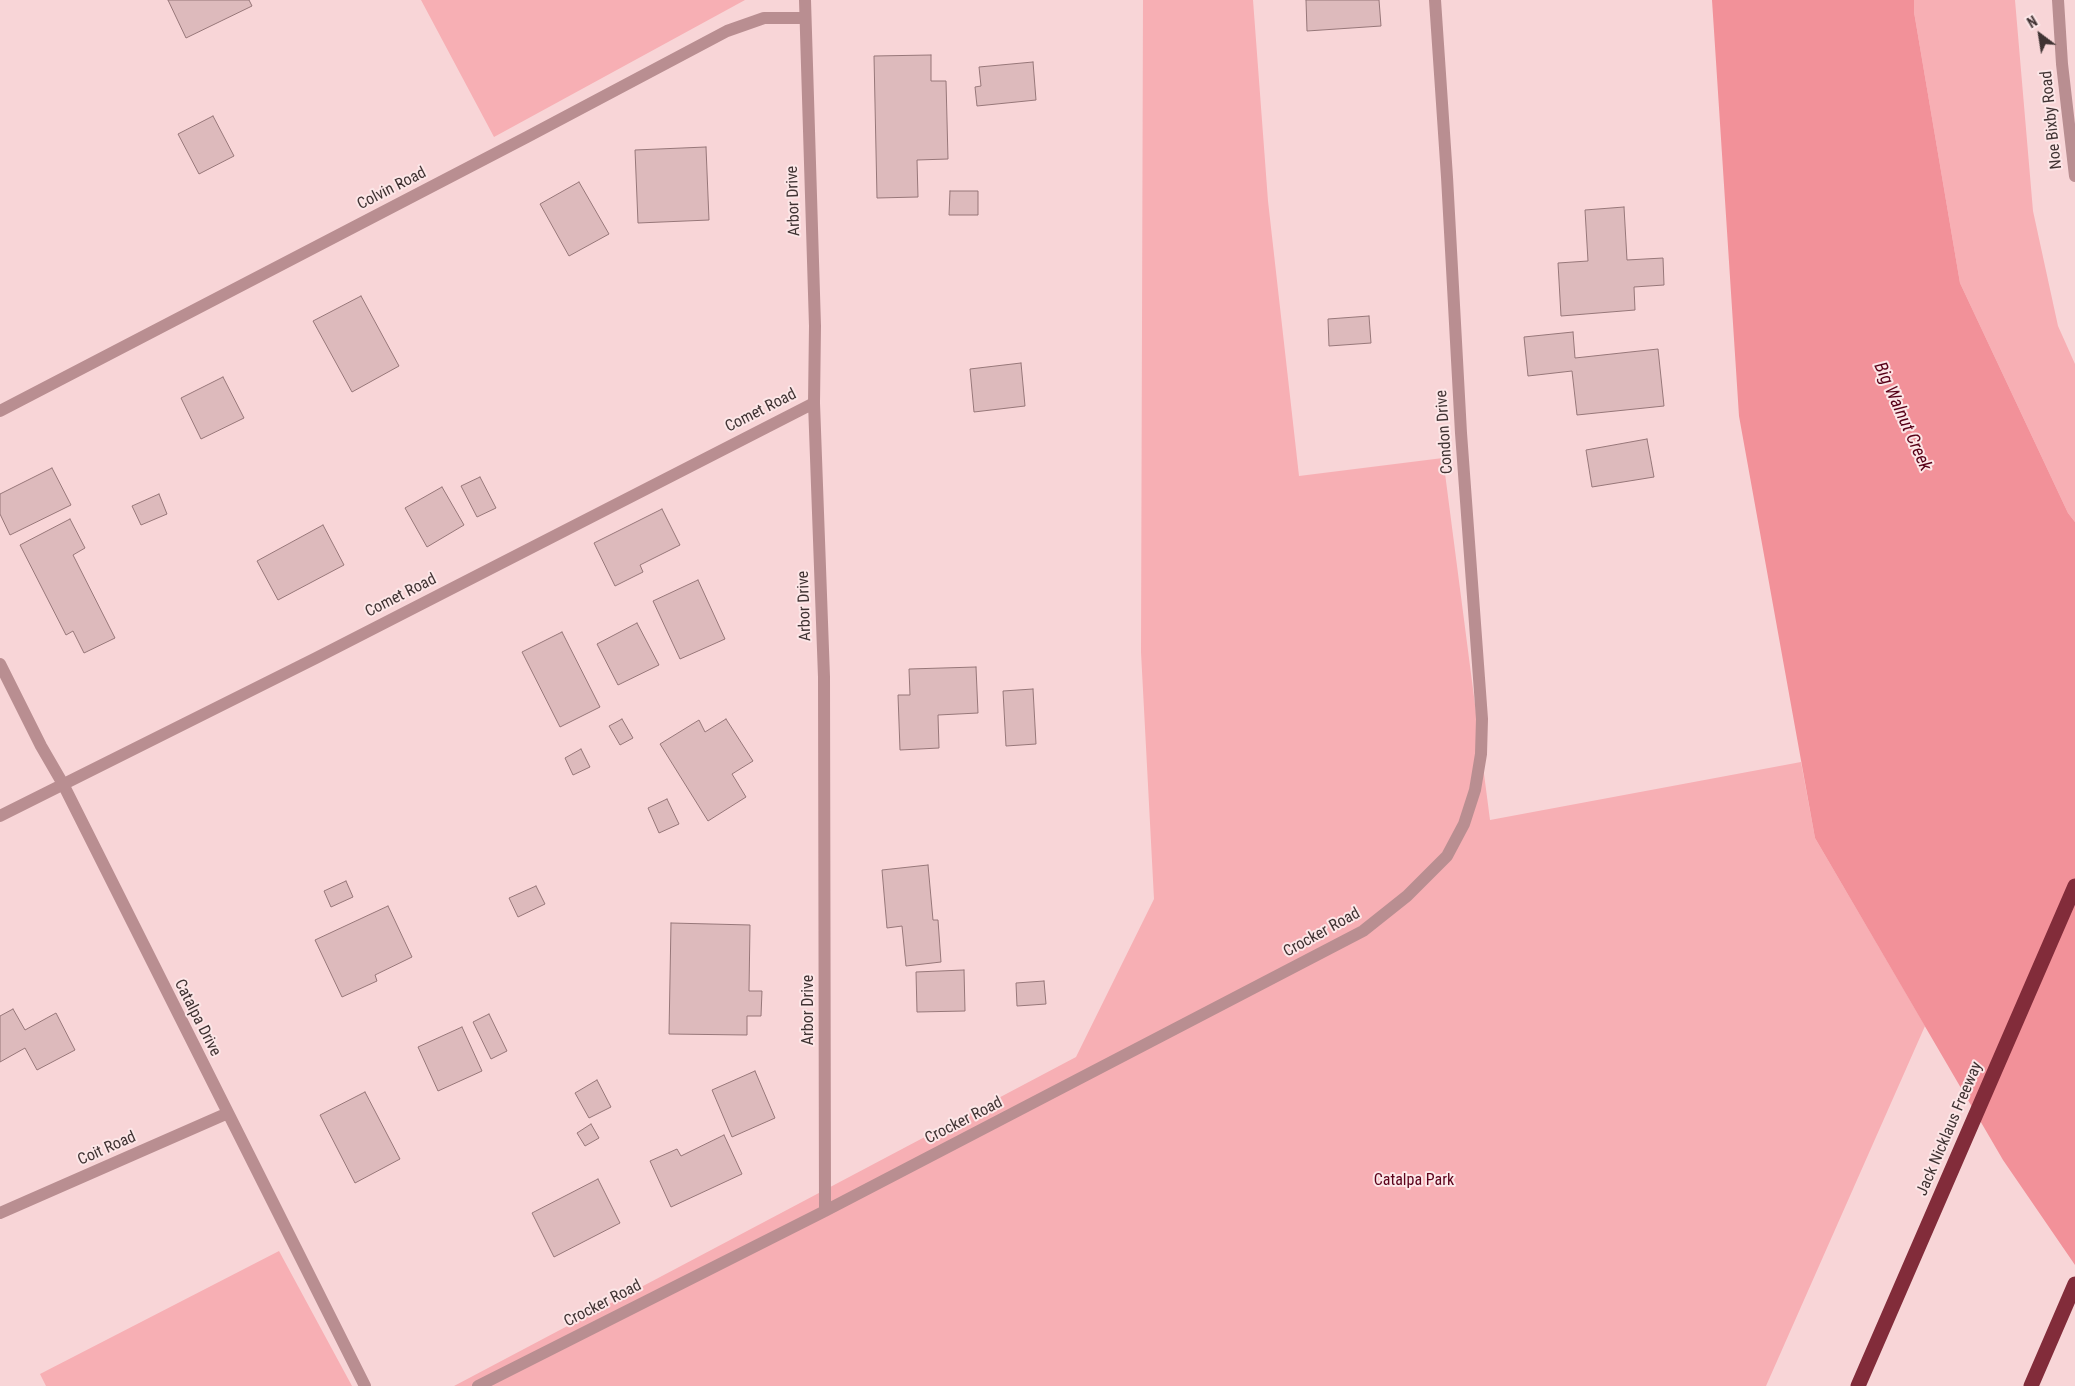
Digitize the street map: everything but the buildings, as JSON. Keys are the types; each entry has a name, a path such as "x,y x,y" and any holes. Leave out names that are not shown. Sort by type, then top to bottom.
{"highway":[{"name":"Jack Nicklaus Freeway","path":"1858,1386 2075,886"},
{"path":"2031,1386 2075,1284"}],"street":[{"name":"Arbor Drive","path":"805,0 814,316 814,403 824,677 825,1211"},
{"name":"Condon Drive","path":"1435,0 1461,434 1482,719 1481,754 1475,790 1464,824 1447,856"},
{"name":"Noe Bixby Road","path":"2058,0 2062,64 2075,176"},
{"name":"Colvin Road","path":"0,411 527,138 727,30 764,18 805,18"},
{"name":"Comet Road","path":"0,816 316,658 814,403"},
{"name":"Catalpa Drive","path":"0,664 41,746 63,784 365,1386"},
{"name":"Crocker Road","path":"478,1386 825,1211 1363,931 1407,896 1447,856"},
{"name":"Coit Road","path":"0,1213 228,1113"}],"green space":[{"path":"421,0 745,0 494,137"},
{"name":"Catalpa Park","path":"1143,0 1253,0 1268,201 1299,476 1443,458 1490,820 1801,762 1815,838 1925,1026 1766,1386 454,1386 1076,1057 1154,899 1141,652"},
{"path":"1914,0 2015,0 2033,211 2058,326 2075,364 2075,522 2068,513 1960,283 1914,12"},
{"path":"279,1251 352,1386 46,1386 40,1374"}],"water":[{"name":"Big Walnut Creek","path":"1712,0 1914,0 1914,12 1960,283 2068,513 2075,522 2075,1265 2003,1160 1815,838 1739,416"}]}
